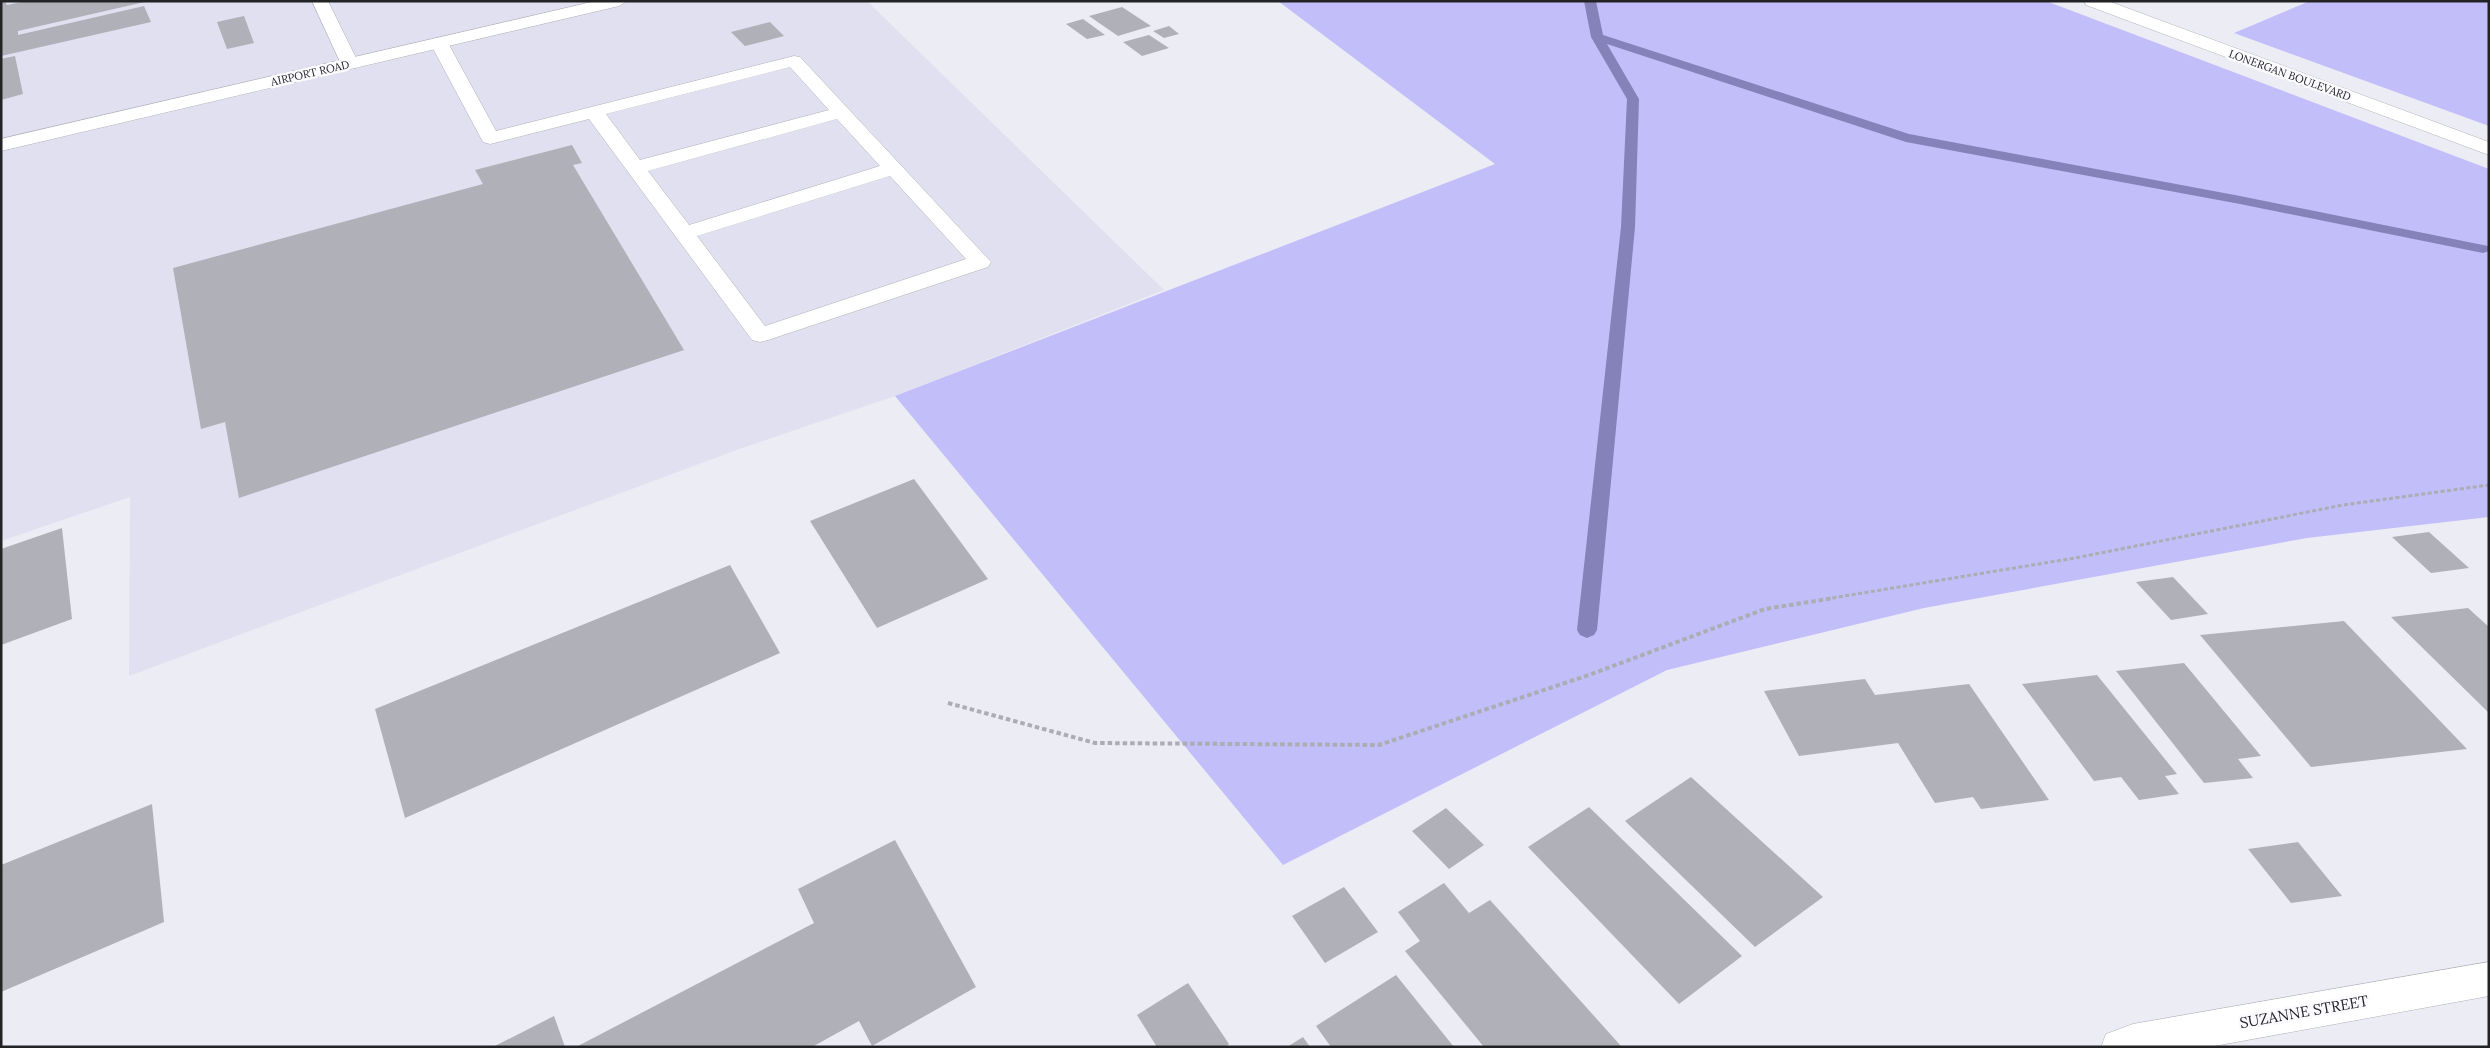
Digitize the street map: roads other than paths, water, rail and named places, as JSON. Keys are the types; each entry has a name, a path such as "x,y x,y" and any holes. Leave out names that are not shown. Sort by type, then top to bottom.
{"street":[{"path":"320,1 350,64"},
{"name":"AIRPORT ROAD","path":"1,145 619,1"},
{"name":"LONERGAN BOULEVARD","path":"2092,1 2489,149"},
{"path":"440,43 490,138 794,61 980,262 760,335 594,112"},
{"path":"635,168 841,112"},
{"path":"684,233 894,169"},
{"name":"SUZANNE STREET","path":"2131,1045 2489,979"}],"waterway":[{"path":"1590,1 1597,37"},
{"path":"1587,630 1628,227 1633,99 1597,37"},
{"path":"1597,37 1906,138 2240,200 2483,249"}]}
